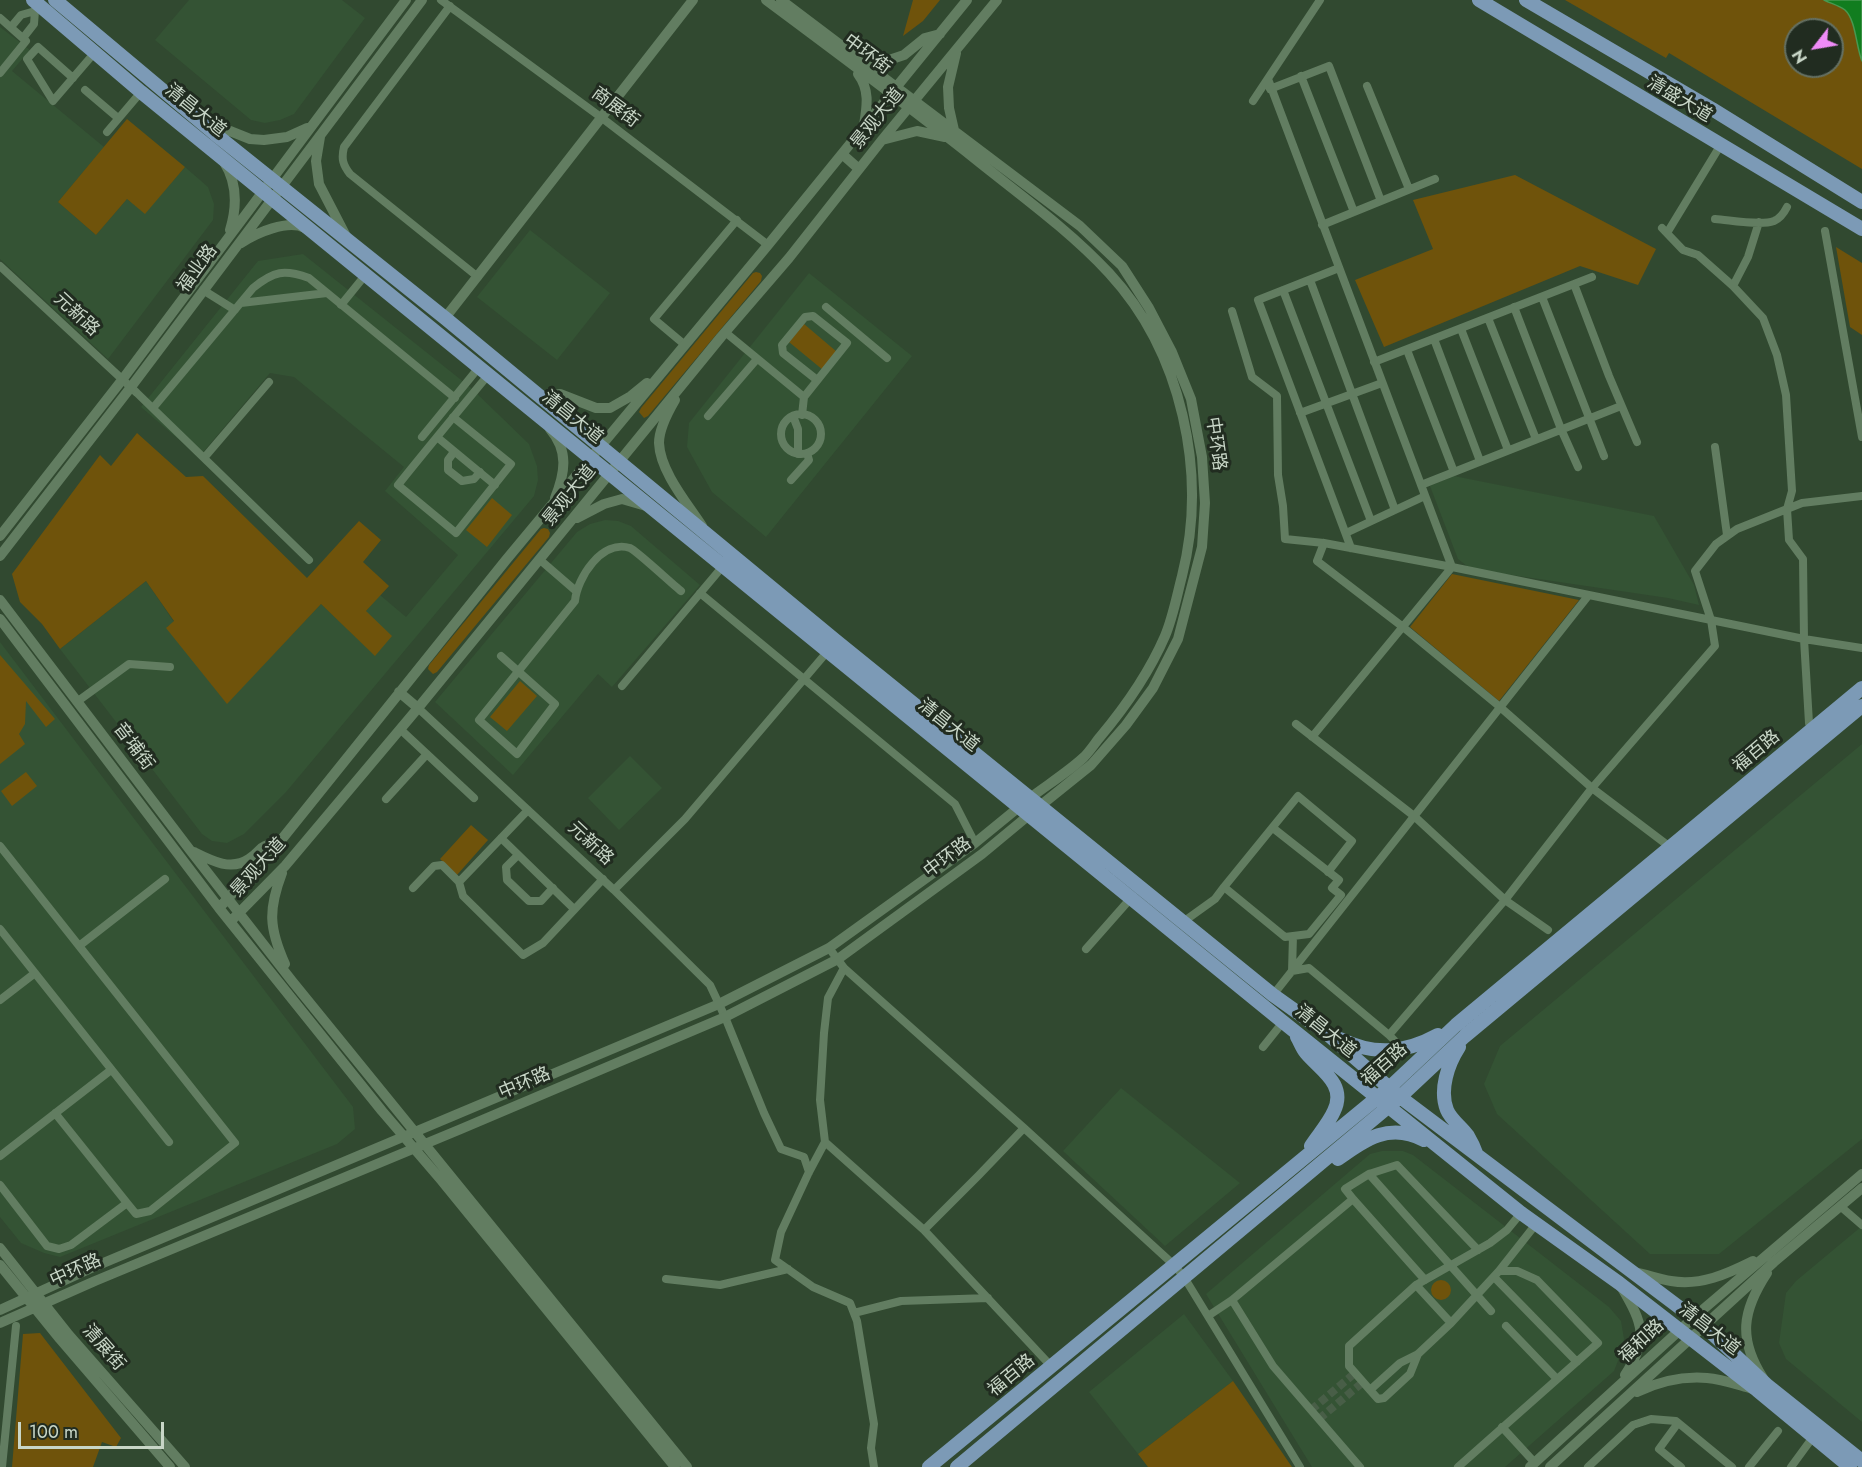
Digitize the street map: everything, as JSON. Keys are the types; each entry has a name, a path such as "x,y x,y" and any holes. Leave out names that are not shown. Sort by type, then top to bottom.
{"main road":[{"name":"清昌大道","path":"54,0 215,134 321,237 482,373 536,403"},
{"name":"清盛大道","path":"1479,0 1862,229"},
{"name":"清盛大道","path":"1526,0 1712,109 1862,202"},
{"name":"清昌大道","path":"36,6 217,152 348,240 445,318 536,403 614,467 707,534 1029,807 1131,898 1521,1213 1862,1461"},
{"name":"清昌大道","path":"614,467 668,519 827,652 1183,922 1273,995 1325,1032 1400,1097 1704,1326 1813,1437 1850,1467"},
{"name":"福百路","path":"957,1467 1400,1097 1461,1031 1670,847 1862,688"},
{"name":"福百路","path":"929,1467 1377,1097 1862,706"},
{"path":"1288,1026 1305,1052 1330,1077 1336,1090 1337,1104 1334,1112 1303,1158"},
{"path":"1325,1032 1363,1049 1398,1050 1461,1031"},
{"path":"1461,1031 1446,1075 1444,1096 1447,1111 1468,1135 1477,1155"},
{"path":"1309,1172 1328,1166 1361,1142 1379,1134 1401,1133 1418,1137 1443,1150"}],"street":[{"name":"福业路","path":"272,188 310,126 406,0"},
{"name":"福业路","path":"0,556 272,188 321,133 422,0"},
{"name":"商展街","path":"441,0 602,118 768,245"},
{"path":"445,318 693,0"},
{"name":"中环街","path":"766,0 851,59 951,134"},
{"name":"中环街","path":"781,0 851,59"},
{"name":"景观大道","path":"219,908 278,844 399,692 968,0"},
{"name":"景观大道","path":"230,922 285,866 418,708 725,332 789,258 997,0"},
{"path":"1253,100 1320,0"},
{"path":"11,27 21,15 36,6"},
{"path":"23,38 34,24 36,6"},
{"path":"450,6 344,147 343,165 350,174 478,277"},
{"path":"0,18 26,41 0,73"},
{"path":"864,126 867,111 866,85 851,59 889,60 904,55 925,38 940,34"},
{"path":"73,78 38,47 27,59 53,101 73,78 90,58"},
{"path":"929,49 947,62"},
{"path":"882,140 917,131 951,134 948,87 957,49"},
{"path":"1270,89 1329,66 1381,201"},
{"path":"1301,76 1354,212"},
{"path":"1268,79 1452,567"},
{"path":"1368,86 1409,189"},
{"path":"85,90 118,118"},
{"path":"107,132 141,92"},
{"path":"215,134 230,131 250,139 276,140 310,126"},
{"path":"321,133 316,161 319,184 348,240"},
{"name":"中环路","path":"0,1310 100,1264 719,1004 829,948 975,843 1091,765 1126,725 1153,688 1178,639 1202,547 1205,503 1202,457 1191,399 1172,352 1149,308 1122,266 1080,226 951,134"},
{"path":"1720,146 1665,230 1683,250 1698,255 1733,286 1762,318 1777,355 1786,395 1792,491 1787,509 1789,540 1803,559 1804,639 1809,723"},
{"path":"217,152 232,180 236,201 231,243 288,225 300,225 321,237"},
{"path":"842,154 859,169"},
{"path":"1322,225 1435,178"},
{"path":"1715,219 1776,221 1784,215 1787,207"},
{"path":"685,345 654,319 737,220"},
{"path":"1733,286 1748,257 1759,222"},
{"path":"1825,231 1862,437"},
{"name":"福业路","path":"0,536 203,290 231,243"},
{"name":"元新路","path":"0,266 153,408 309,561"},
{"path":"1339,268 1258,300 1351,548"},
{"path":"153,408 253,288 268,276 291,272 309,278 455,398"},
{"path":"341,305 366,273"},
{"path":"1374,362 1592,277"},
{"path":"1310,280 1395,510"},
{"path":"1574,284 1637,442"},
{"path":"203,290 235,310"},
{"path":"1283,290 1371,521"},
{"path":"241,303 327,293"},
{"path":"1542,297 1604,456"},
{"path":"826,308 887,358"},
{"path":"1514,308 1578,467"},
{"path":"1232,311 1252,377 1277,396 1278,475 1285,539 1324,543 1452,567 1804,639 1862,648"},
{"path":"817,381 783,353 783,345 805,316 813,316 847,343"},
{"path":"1488,318 1536,440"},
{"path":"1461,328 1508,450"},
{"path":"725,332 804,398"},
{"path":"798,454 798,415 804,398 856,332"},
{"path":"1434,339 1480,461"},
{"path":"1407,350 1454,472"},
{"path":"708,416 757,359"},
{"path":"551,507 565,468 562,449 536,403 560,394 596,408 610,408 631,396 664,370"},
{"path":"422,437 455,398 482,373"},
{"path":"453,417 511,464 456,533 398,485 453,417 482,373"},
{"path":"204,458 269,382"},
{"path":"1300,413 1382,383"},
{"path":"683,384 666,418 659,443 662,459 674,485 707,534"},
{"path":"1421,485 1621,406"},
{"path":"798,415 811,418 816,422 820,434 817,446 807,453 798,454 788,450 781,438 783,425 798,415"},
{"path":"437,437 495,485"},
{"path":"1715,447 1726,535"},
{"path":"454,452 448,460 448,470 462,481 474,479 480,472"},
{"path":"791,480 809,460 807,453"},
{"path":"1346,534 1425,496"},
{"path":"1389,1035 1505,900 1592,788 1715,646 1711,620 1695,571 1716,544 1726,535 1802,503 1862,496"},
{"path":"569,523 598,507 622,499 647,506 668,519"},
{"path":"1324,543 1317,561 1403,627 1500,707 1592,788 1670,847"},
{"path":"501,656 518,671 555,704 517,754 479,720 518,671 575,601 576,591 594,559 611,548 630,548 681,591"},
{"path":"539,560 576,591"},
{"path":"622,686 723,566"},
{"path":"1312,737 1452,567"},
{"path":"700,593 955,804 975,843"},
{"path":"1273,995 1588,596"},
{"name":"音埔街","path":"0,600 292,981"},
{"name":"音埔街","path":"0,619 230,922 381,1111 450,1190 675,1467"},
{"path":"614,890 685,819 827,652"},
{"path":"78,701 129,664 170,667"},
{"path":"399,692 418,708"},
{"name":"元新路","path":"418,708 603,879 710,985 781,1149 804,1157 809,1172"},
{"path":"1296,724 1414,816 1505,900 1548,930"},
{"path":"400,729 474,798"},
{"path":"386,799 427,754"},
{"path":"1183,922 1215,898 1298,796 1352,841 1328,872"},
{"name":"中环路","path":"0,1323 94,1281 725,1017 841,964 981,854 1029,807"},
{"path":"459,882 528,810"},
{"path":"1224,887 1284,937 1309,934 1341,895 1332,888 1338,880 1273,828"},
{"path":"501,838 574,909"},
{"path":"190,850 224,865 249,859 264,845 278,844"},
{"path":"0,846 235,1143 150,1211 136,1214 55,1113"},
{"path":"518,855 506,867 507,880 529,901 541,901 552,888"},
{"path":"413,888 434,866 442,865 459,882 463,896 523,955 543,943 603,879"},
{"path":"285,866 274,894 272,925 276,944 292,981 687,1467"},
{"path":"79,946 165,879"},
{"path":"1086,949 1131,898"},
{"path":"0,929 169,1142"},
{"path":"1292,971 1293,936"},
{"path":"829,948 841,964 1174,1264 1300,1467"},
{"path":"841,964 828,998 824,1033 820,1100 825,1142 781,1232 775,1260 813,1287 850,1304 857,1321 874,1424 871,1448 874,1467"},
{"path":"1292,971 1309,968 1389,1035 1400,1047 1398,1050"},
{"path":"0,1000 35,973"},
{"path":"1263,1047 1288,1026"},
{"path":"0,1156 111,1070"},
{"path":"924,1230 1024,1128"},
{"path":"825,1142 924,1230 1051,1366"},
{"path":"1425,1280 1345,1189 1369,1174 1397,1165 1478,1251"},
{"path":"1369,1174 1491,1311"},
{"name":"福和路","path":"1534,1466 1617,1387 1685,1334 1704,1326 1773,1256 1862,1174"},
{"path":"0,1185 47,1246 58,1249 70,1245 127,1203"},
{"name":"福和路","path":"1550,1467 1626,1397 1685,1334 1693,1318 1862,1188"},
{"path":"1208,1316 1232,1300 1353,1199"},
{"path":"1840,1206 1862,1225"},
{"path":"1418,1354 1410,1374 1384,1398 1378,1399 1348,1366 1349,1346 1416,1285 1478,1251 1507,1230 1521,1213"},
{"path":"1370,1390 1401,1363 1418,1354 1451,1323 1496,1274 1536,1224"},
{"name":"清展街","path":"0,1248 39,1306 170,1467"},
{"path":"1630,1271 1672,1281 1705,1280 1718,1278 1773,1256"},
{"path":"1626,1397 1657,1384 1688,1378 1708,1378 1763,1388 1746,1335 1746,1320 1749,1307 1773,1256"},
{"name":"清展街","path":"0,1265 31,1295"},
{"path":"666,1279 720,1285 788,1269"},
{"path":"1458,1467 1598,1343 1537,1280 1517,1270 1496,1274"},
{"path":"1496,1274 1577,1362"},
{"path":"1617,1387 1638,1352 1641,1340 1640,1323 1619,1283"},
{"path":"1416,1285 1451,1323"},
{"path":"854,1313 901,1301 988,1298"},
{"path":"1232,1300 1273,1366 1359,1467"},
{"name":"清展街","path":"39,1306 69,1335 185,1467"},
{"path":"2,1467 16,1326"},
{"path":"1506,1326 1557,1379"},
{"path":"1588,1467 1633,1425 1651,1419 1676,1421 1729,1466"},
{"path":"1678,1423 1659,1449 1681,1467"},
{"path":"1502,1427 1534,1466"},
{"path":"1749,1467 1778,1431"},
{"path":"1791,1467 1813,1437"}],"shaded area":[{"path":"189,0 342,0 365,18 294,114 265,123 251,120 155,40"},
{"path":"913,0 940,0 923,21 903,36"},
{"path":"1565,0 1862,0 1862,169 1669,53 1666,58"},
{"path":"1824,0 1862,0 1862,61 1849,14 1842,8"},
{"path":"0,27 30,50 12,71 104,147 58,202 96,235 127,199 145,213 185,167 208,187 214,204 213,220 108,359 0,259"},
{"path":"127,119 185,167 145,214 127,199 96,235 58,202"},
{"path":"1515,175 1656,249 1638,285 1580,266 1384,347 1355,280 1433,249 1413,200"},
{"path":"530,230 610,293 557,360 477,297"},
{"path":"1836,247 1862,263 1862,335 1850,327"},
{"path":"303,254 470,387 529,444 537,466 538,480 534,496 286,792 244,834 227,843 212,841 202,834 60,649 146,581 174,622 167,627 227,703 321,604 375,655 366,611 380,595 406,617 458,555 385,491 404,467 294,377 270,373 199,457 141,407 258,261"},
{"path":"756,272 762,276 761,281 644,418 639,412 641,408"},
{"path":"809,273 912,356 766,537 712,492 687,447 689,423"},
{"path":"804,324 837,352 823,370 789,342"},
{"path":"137,433 186,477 203,476 307,578 359,521 381,540 363,562 389,586 366,611 392,636 375,656 321,604 227,704 166,628 174,621 146,581 60,649 42,624 20,602 12,574 100,455 111,466"},
{"path":"1454,476 1654,516 1694,585 1699,605 1668,598 1471,569 1458,559 1430,486"},
{"path":"492,498 512,515 487,547 466,530"},
{"path":"605,520 618,521 631,526 700,585 612,687 598,674 513,775 435,702 577,532 590,524"},
{"path":"544,528 548,529 549,537 433,674 428,669 429,665"},
{"path":"1452,574 1579,600 1499,701 1410,627"},
{"path":"0,642 353,1107 355,1129 337,1144 60,1257 21,1243 0,1217"},
{"path":"0,655 55,719 46,727 26,701 25,724 19,734 25,744 0,764"},
{"path":"520,681 537,696 507,731 490,717"},
{"path":"1862,744 1862,1139 1719,1254 1650,1254 1497,1114 1484,1084 1500,1046"},
{"path":"630,756 662,788 619,830 588,798"},
{"path":"26,772 37,786 12,806 1,791"},
{"path":"471,825 488,840 457,875 440,859"},
{"path":"1121,1088 1240,1183 1165,1246 1063,1151"},
{"path":"1382,1151 1403,1151 1413,1155 1609,1307 1621,1321 1624,1339 1614,1371 1505,1467 1312,1467 1206,1294 1370,1154"},
{"path":"1862,1226 1862,1422 1786,1359 1779,1343 1786,1293 1796,1281"},
{"path":"1441,1280 1448,1283 1451,1290 1448,1297 1441,1300 1434,1297 1431,1290 1434,1283"},
{"path":"1184,1314 1233,1381 1138,1454 1089,1392"},
{"path":"40,1333 121,1438 116,1447 102,1442 93,1467 12,1467 23,1334"},
{"path":"1233,1381 1292,1467 1148,1467 1138,1454"}],"tunnel":[{"path":"1311,1410 1355,1373"},
{"path":"1319,1419 1363,1382"}]}
